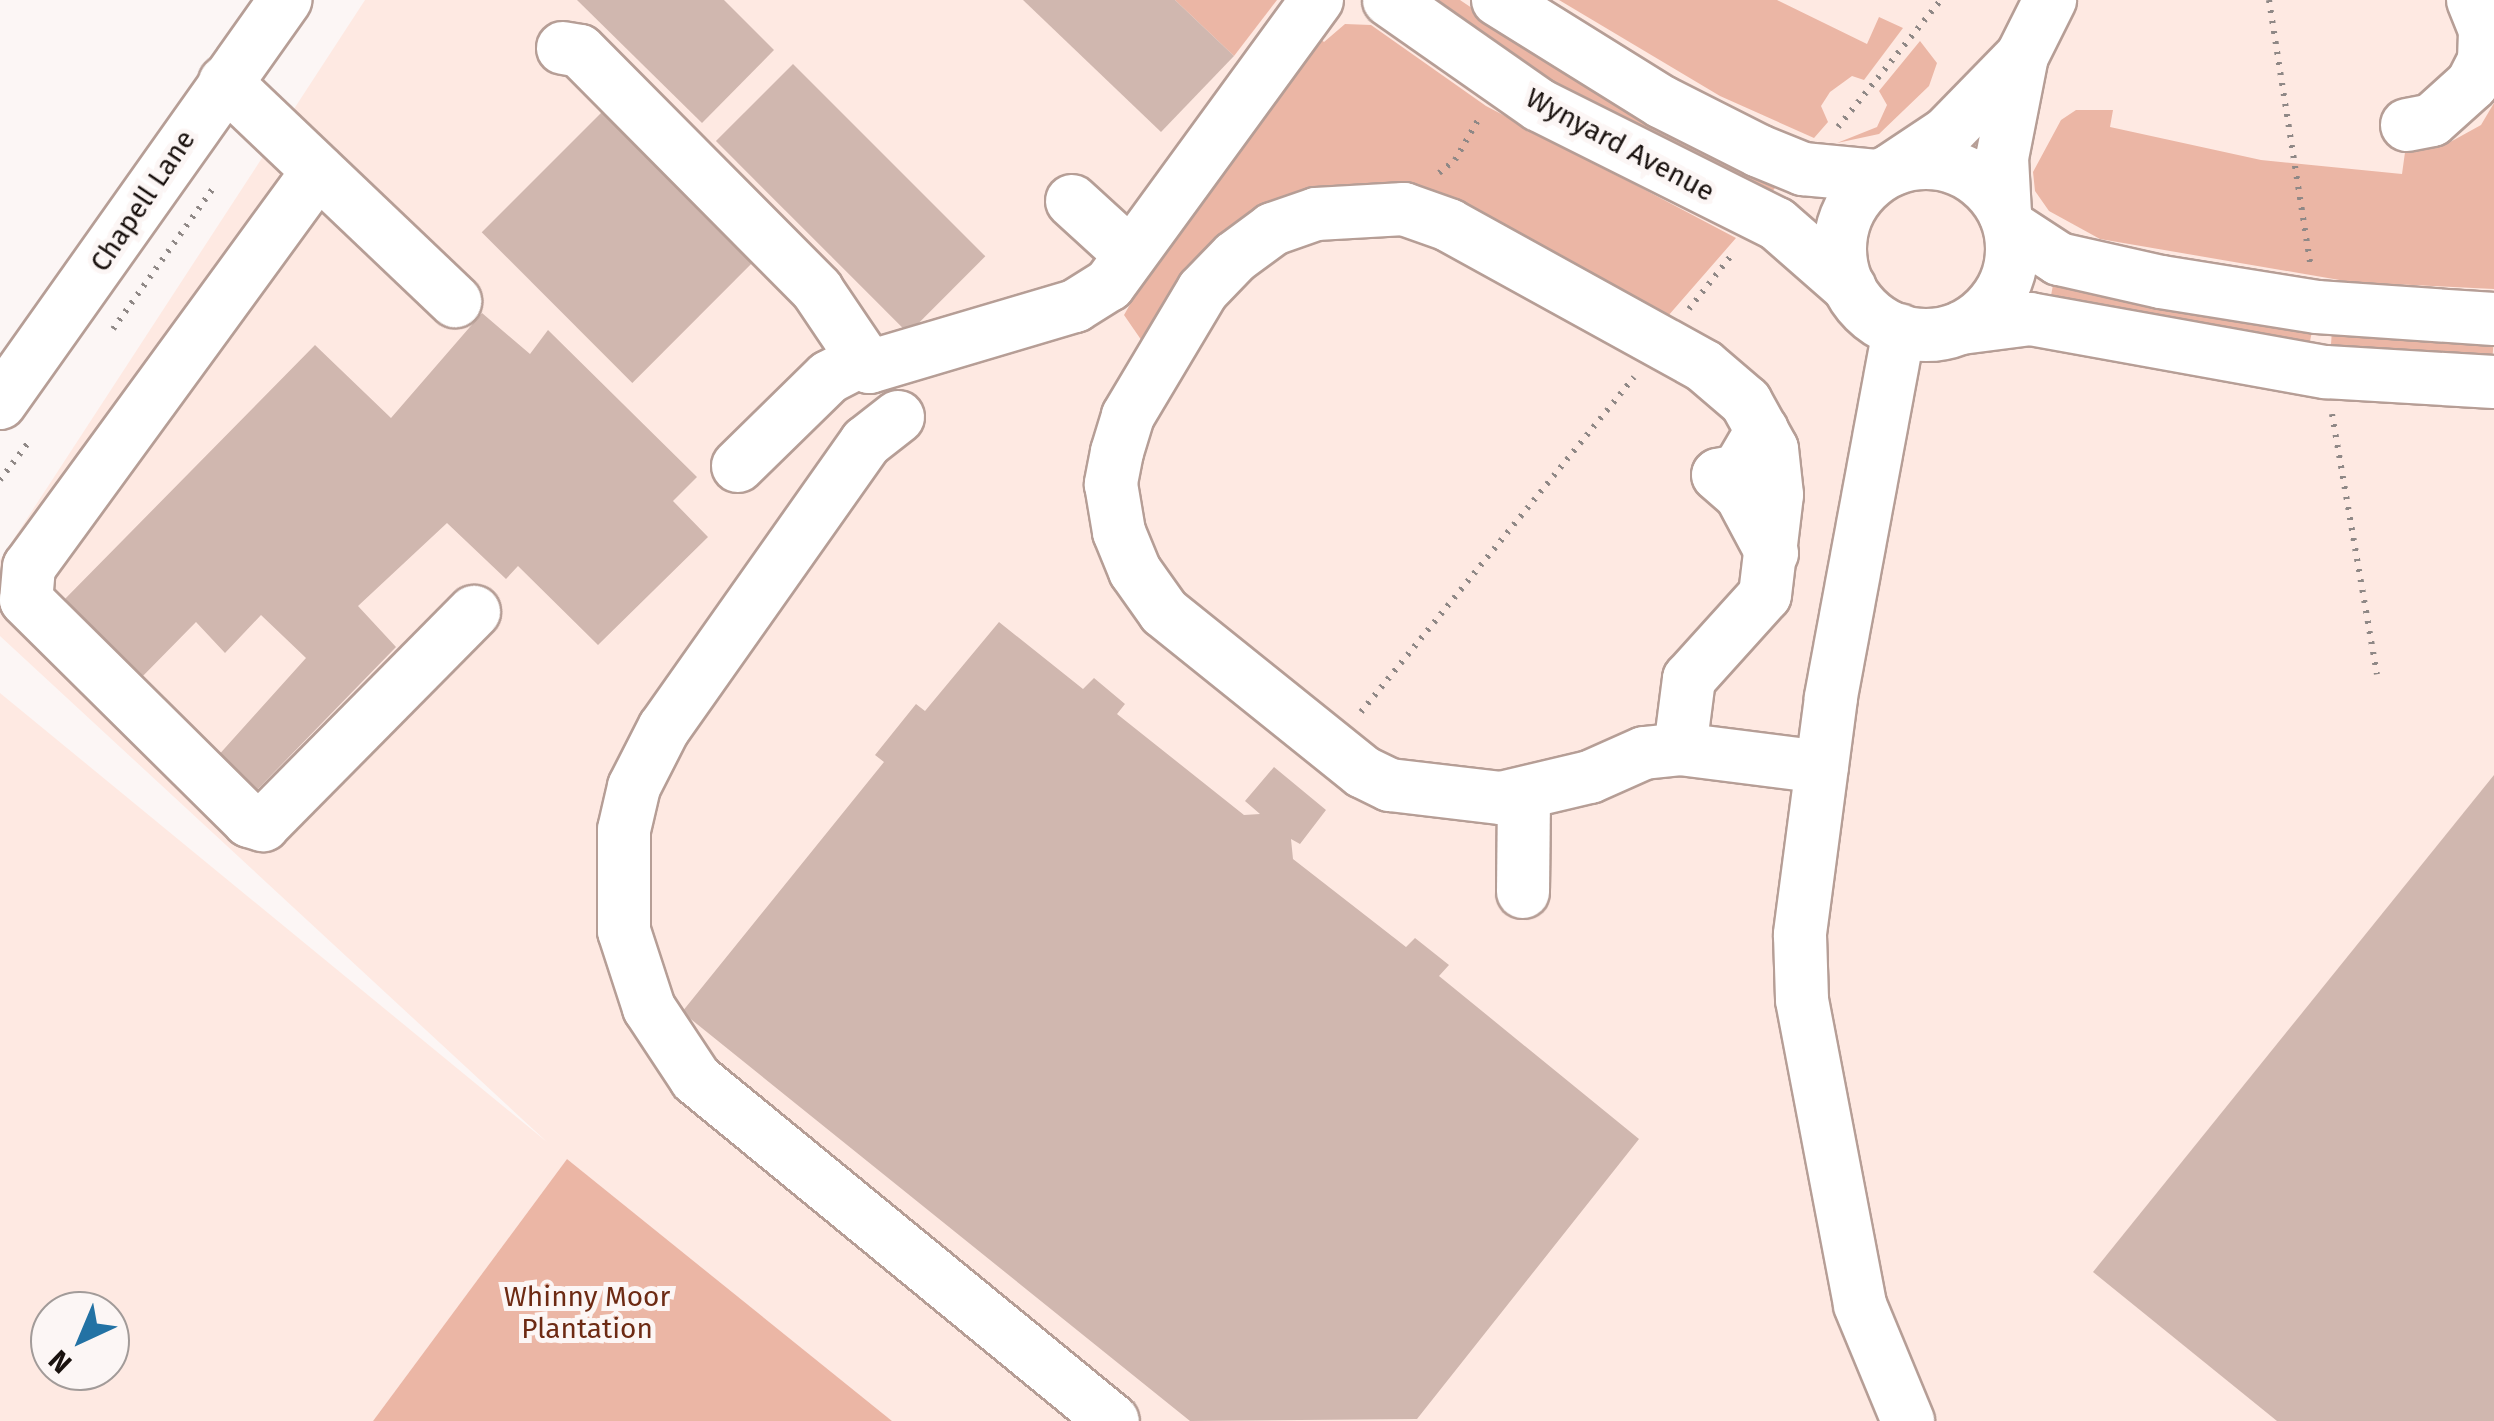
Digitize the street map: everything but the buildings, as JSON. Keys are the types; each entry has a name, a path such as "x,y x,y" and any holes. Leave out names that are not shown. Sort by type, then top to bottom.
{"street":[{"name":"Chapell Lane","path":"0,402 285,0"},
{"path":"563,48 580,52 817,290 869,367 887,366 1075,306 1110,285 1318,0"},
{"name":"Wynyard Avenue","path":"1389,0 1501,79 1685,182 1777,224 1850,288"},
{"name":"Wynyard Avenue","path":"1498,0 1662,102 1759,151 1803,169 1886,173"},
{"path":"1961,328 2001,292 2010,267 2002,158 2022,56 2050,0"},
{"path":"2407,126 2432,120 2472,84 2484,60 2485,30 2472,0"},
{"path":"2022,56 1947,133 1859,195 1842,233 1850,288 1875,318 1899,330 1930,335 2030,318 2326,372 2494,382"},
{"path":"224,82 455,301"},
{"path":"1886,173 1921,163 1950,166 1977,179 2007,220 2059,259 2161,282 2317,307 2494,319"},
{"path":"318,171 29,566 26,600 249,821 263,825 474,612"},
{"path":"1072,201 1130,254"},
{"path":"1680,750 1688,679 1765,595 1777,495 1772,449 1746,402 1704,366 1449,225 1410,211 1368,207 1316,214 1273,229 1203,290 1128,416 1112,484 1119,532 1135,572 1164,612 1364,772 1426,794 1524,795 1644,753 1680,750 1822,767"},
{"path":"1892,1416 1860,1305 1802,1000 1800,935 1822,767 1899,330"},
{"path":"738,466 830,377 862,360"},
{"path":"898,417 866,442 664,728 634,787 624,830 624,931 649,1008 696,1079 1112,1421"},
{"path":"1523,892 1524,795"}],"path":[{"path":"1410,211 1430,181 1455,160 1501,79"}],"shaded area":[{"path":"365,0 2494,0 2494,1421 892,1421 567,1159 373,1421 0,1421 0,693 547,1142 0,636 0,560"}],"green space":[{"path":"1175,0 1277,0 1234,56"},
{"path":"1426,0 1460,0 1534,50 1779,183 1767,198 1597,111"},
{"path":"1559,0 1777,0 1867,44 1879,17 1903,28 1864,80 1852,76 1830,92 1821,106 1828,122 1814,138 1720,96"},
{"path":"1345,24 1371,25 1486,106 1736,238 1661,324 1321,195 1144,344 1124,315 1193,194 1314,34 1324,42"},
{"path":"1920,41 1937,63 1929,86 1879,134 1837,143 1877,127 1887,105 1879,91"},
{"path":"2494,103 2494,289 2351,282 2100,239 2049,211 2035,191 2033,172 2061,120 2076,110 2113,110 2110,127 2261,160 2402,174 2406,145 2443,146 2481,125"},
{"path":"2054,280 2312,330 2309,348 2051,298"},
{"path":"2332,330 2494,341 2492,360 2331,349"},
{"name":"Whinny Moor Plantation","path":"567,1159 892,1421 373,1421"}]}
